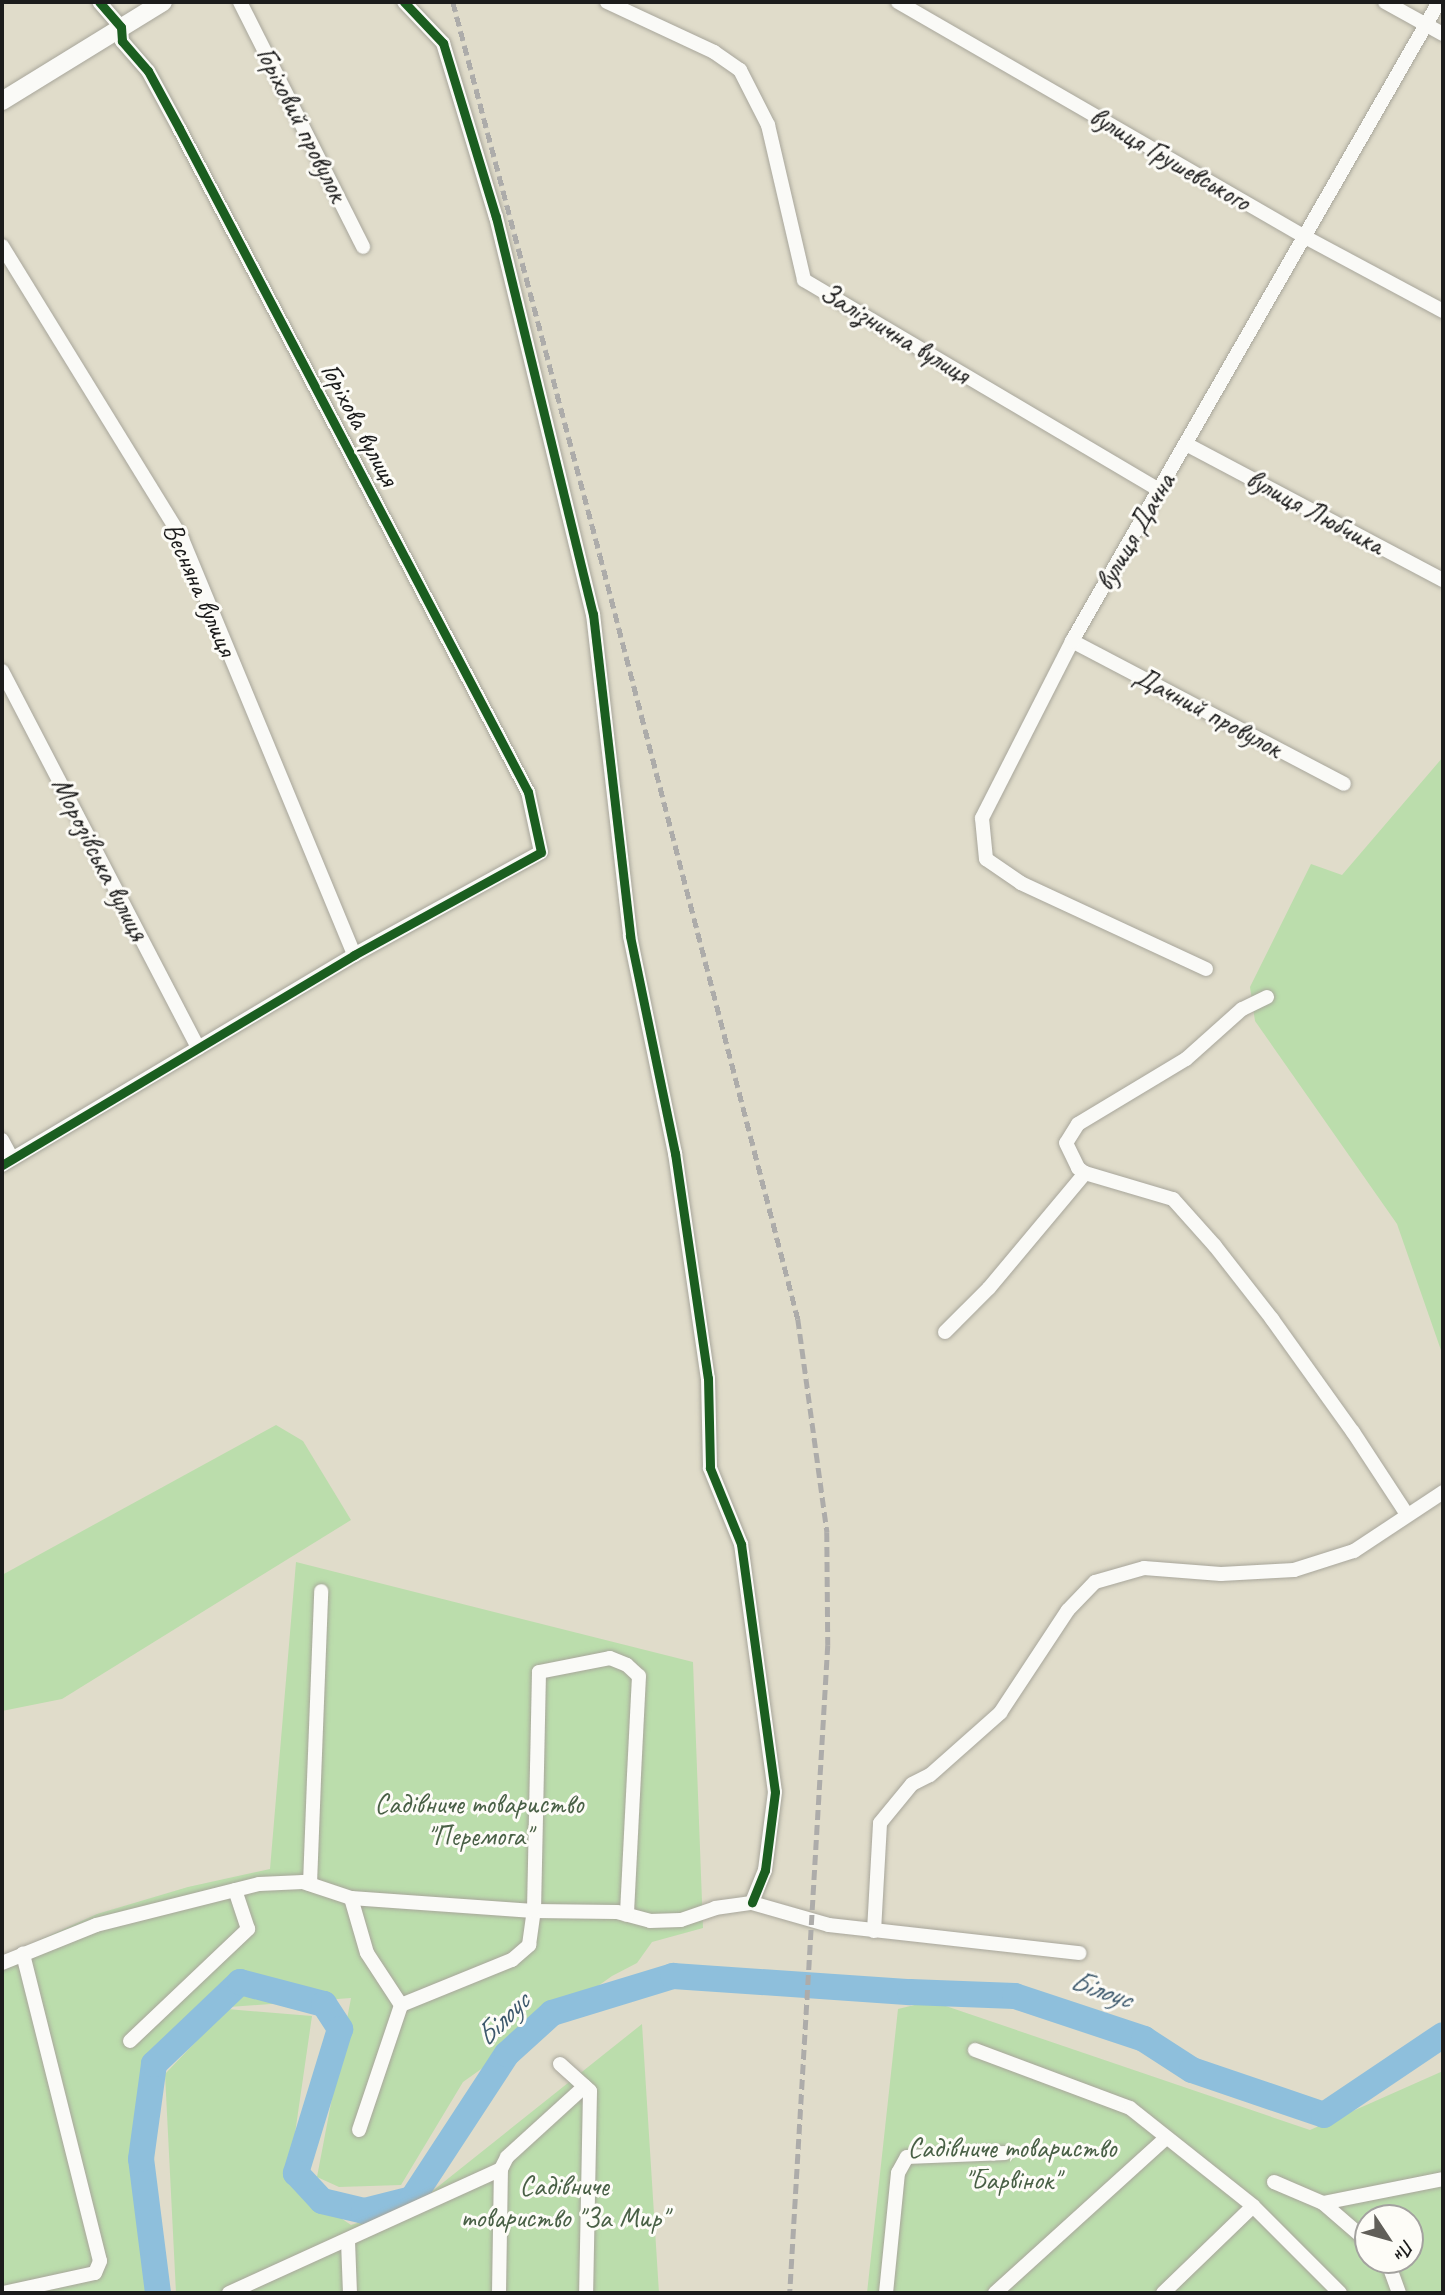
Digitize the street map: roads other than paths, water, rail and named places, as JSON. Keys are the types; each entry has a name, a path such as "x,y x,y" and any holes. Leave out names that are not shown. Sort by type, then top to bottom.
{"main road":[{"path":"2,101 121,27 148,7 163,2"}],"street":[{"name":"Горіхова вулиця","path":"99,2 121,27 122,41 148,71 179,128 528,792 541,852 354,955"},
{"name":"Горіховий провулок","path":"240,2 363,247"},
{"path":"404,2 443,43 496,217 593,614 630,936 675,1153 708,1378 710,1468 741,1544 775,1792 765,1870 752,1903"},
{"name":"Залізнична вулиця","path":"607,2 714,52 740,71 768,125 804,280 1159,490"},
{"name":"вулиця Грушевського","path":"898,2 1305,237 1443,311"},
{"path":"1385,2 1443,34"},
{"name":"вулиця Дачна","path":"1206,969 1021,883 986,859 982,818 1072,641 1439,2"},
{"name":"Весняна вулиця","path":"2,246 182,539 354,955"},
{"name":"вулиця Любчика","path":"1186,444 1443,580"},
{"name":"Дачний провулок","path":"1072,641 1345,784"},
{"name":"Морозівська вулиця","path":"2,671 198,1048"},
{"path":"2,1140 7,1162 354,955"},
{"path":"1267,998 1242,1009 1186,1059 1078,1124 1066,1143 1078,1168 1085,1173 1173,1199 1215,1246 1272,1319 1353,1432 1406,1513"},
{"path":"945,1332 989,1288 1085,1173"},
{"path":"874,1931 880,1823 912,1784 930,1774 1000,1713 1068,1610 1095,1582 1144,1568 1221,1574 1294,1570 1354,1550 1406,1513 1443,1492"},
{"path":"310,1884 321,1591"},
{"path":"359,2130 401,2005 512,1960 529,1945 534,1911 539,1672 610,1658 627,1665 639,1676 627,1915"},
{"path":"2,1963 96,1925 259,1884 310,1884 351,1898 627,1915 650,1921 681,1920 715,1908 752,1903 829,1925 1079,1953"},
{"path":"130,2041 248,1929 235,1890"},
{"path":"351,1898 367,1953 401,2005"},
{"path":"3,2293 95,2273 100,2261 23,1954"},
{"path":"975,2050 1130,2108 1253,2206 1340,2293"},
{"path":"560,2064 590,2091 586,2293"},
{"path":"499,2293 501,2169 507,2157 584,2086"},
{"path":"995,2293 1166,2138"},
{"path":"886,2293 898,2173 907,2157 1004,2153"},
{"path":"229,2293 501,2169"},
{"path":"1323,2203 1443,2179"},
{"path":"1273,2182 1323,2203 1354,2230"},
{"path":"1163,2293 1253,2206"},
{"path":"348,2241 350,2293"},
{"path":"1392,2274 1399,2293"}],"waterway":[{"name":"Білоус","path":"158,2293 141,2159 154,2064 240,1982 324,2004 340,2029 296,2173 322,2201 364,2211 412,2199 507,2054 552,2013 673,1976 910,1992 1015,1996 1144,2039 1192,2070 1324,2115 1443,2035"}],"railway":[{"path":"453,2 798,1319 827,1532 828,1645 790,2293"}],"park label":[{"name":"Садівниче товариство \"Перемога\"","path":"479,1820"},
{"name":"Садівниче товариство \"Барвінок\"","path":"1012,2164"},
{"name":"Садівниче товариство \"За Мир\"","path":"564,2202"}]}
